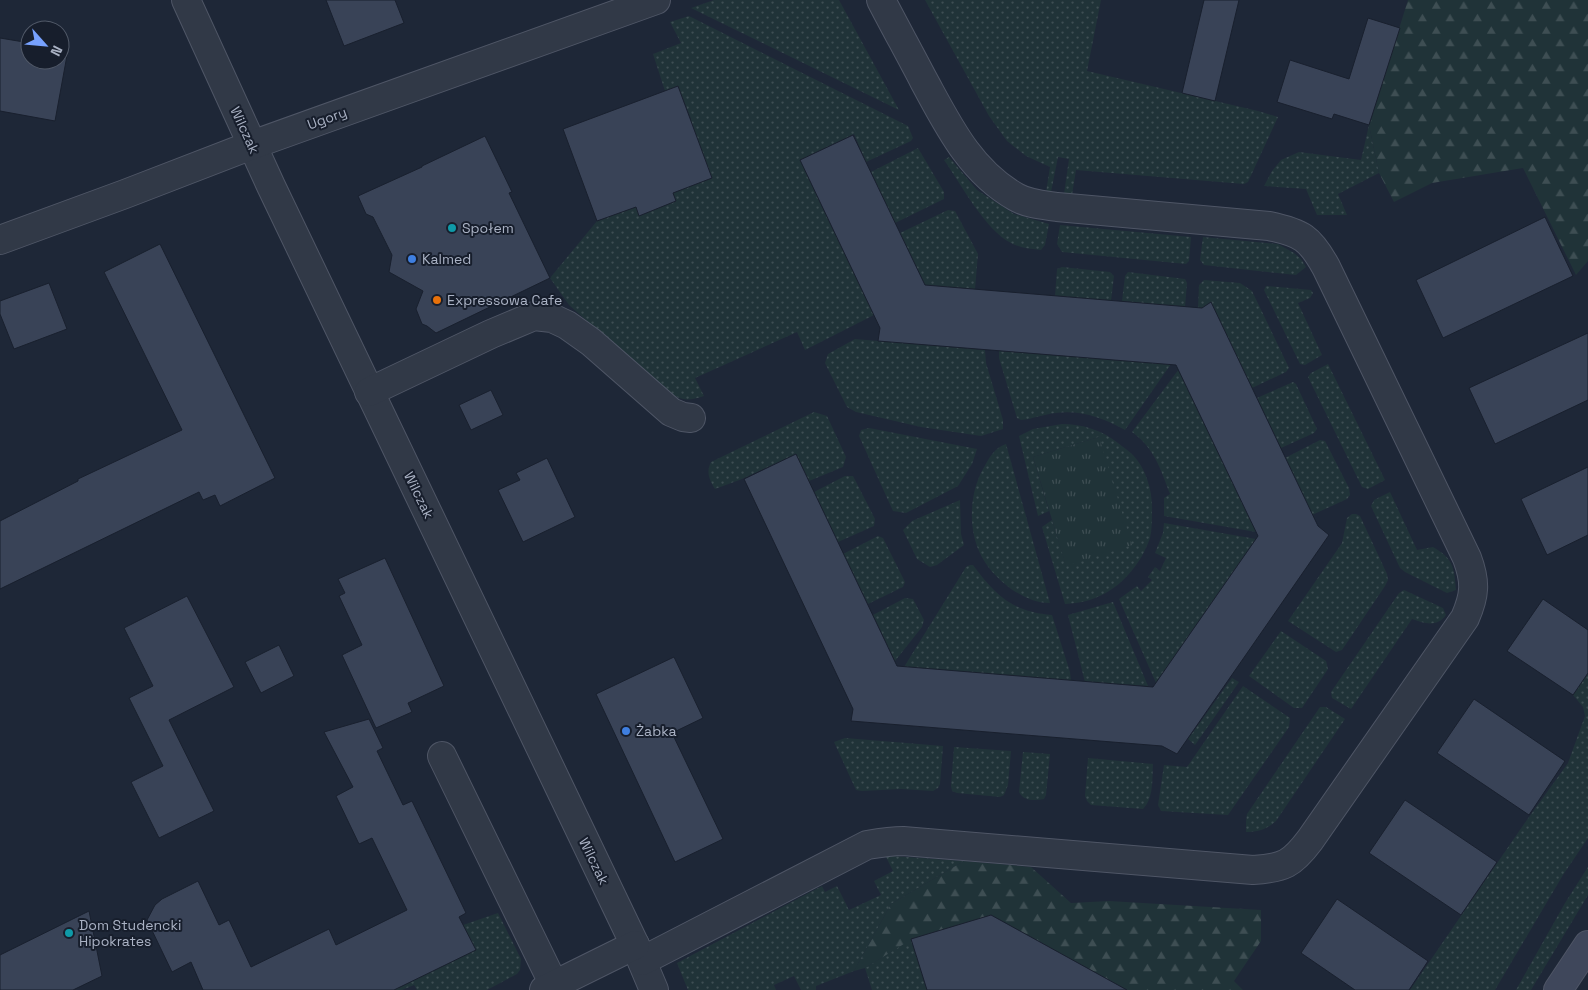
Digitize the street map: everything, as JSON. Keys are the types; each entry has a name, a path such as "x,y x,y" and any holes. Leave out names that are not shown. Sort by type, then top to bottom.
{"street":[{"name":"Wilczak","path":"186,0 252,145 654,990"},
{"name":"Ugory","path":"0,240 252,145 656,0"},
{"path":"442,756 549,988 638,953 867,846 891,841 1253,870 1272,869 1286,865 1297,856 1310,840 1460,625 1471,604 1474,588 1472,572 1467,558 1326,268 1311,244 1301,235 1286,229 1269,226 1056,207 1031,203 1018,198 1004,190 983,173 955,137 880,0"},
{"path":"369,392 491,334 534,316 552,318 567,324 591,342 671,412 691,418"},
{"path":"1558,990 1588,945"}],"green space":[{"path":"714,0 839,0 899,110 691,8"},
{"path":"925,0 1101,0 1087,71 1278,117 1248,182 1244,184 1076,170 1072,195 1064,194 1069,159 1058,157 1051,192 1046,192 1050,167 1026,156 1007,141 989,116"},
{"path":"1408,0 1588,0 1588,261 1576,275 1523,168 1432,183 1394,202 1379,173 1369,125"},
{"path":"689,16 908,126 913,138 911,141 866,162 854,134 800,160 874,315 805,350 797,332 695,378 704,396 683,399 664,390 569,305 550,278 597,221 636,207 639,215 676,201 673,193 712,178 678,86 665,91 653,54 681,43 670,22"},
{"path":"1369,125 1379,173 1338,194 1347,215 1317,215 1306,189 1264,186 1272,171 1281,160 1299,152 1361,160"},
{"path":"918,148 944,192 944,199 895,223 871,172"},
{"path":"949,157 977,190 1014,214 1049,224 1045,245 1041,250 1014,245 1001,237 992,228 974,206 944,160"},
{"path":"948,210 955,211 978,254 975,289 925,285 900,233"},
{"path":"1060,225 1191,237 1189,261 1186,264 1062,252 1057,244"},
{"path":"1203,237 1278,244 1294,253 1306,267 1296,275 1204,265 1200,260"},
{"path":"1062,267 1110,272 1114,276 1111,301 1055,296 1057,269"},
{"path":"1128,272 1185,279 1187,283 1185,307 1122,301 1125,276"},
{"path":"1204,280 1240,283 1252,291 1289,368 1286,372 1252,388 1211,302 1213,309 1198,308 1199,285"},
{"path":"1266,286 1311,290 1313,293 1310,298 1298,303 1322,355 1305,365 1300,364 1264,290"},
{"path":"855,339 985,350 986,363 1003,420 1003,429 981,436 921,427 856,412 847,407 825,363 828,354"},
{"path":"999,351 1171,364 1125,430 1100,419 1083,414 1065,412 1030,419 1021,420 1017,418 999,358"},
{"path":"1328,364 1385,480 1368,489 1362,487 1308,377 1311,373"},
{"path":"1179,369 1256,532 1164,516 1164,498 1170,494 1156,460 1140,438 1132,432"},
{"path":"1293,382 1296,384 1317,429 1314,433 1281,448 1257,398"},
{"path":"814,412 827,416 846,457 843,467 809,481 796,454 742,479 715,489 709,476 711,462"},
{"path":"1062,424 1077,425 1099,431 1112,438 1131,454 1138,461 1145,475 1152,505 1150,538 1142,556 1128,576 1100,596 1077,603 1065,604 1042,527 1052,520 1066,565 1099,437 1033,457 1049,511 1038,516 1019,436 1033,429"},
{"path":"869,428 977,449 972,464 958,486 906,513 893,511 859,436 861,430"},
{"path":"1099,437 1132,545 1066,566 1033,457"},
{"path":"1320,440 1325,441 1349,488 1350,495 1347,499 1312,515 1285,458"},
{"path":"1006,444 1050,603 1030,599 1006,585 992,572 975,541 972,509 975,488 990,457 998,448"},
{"path":"845,476 853,476 875,519 874,526 838,542 814,492"},
{"path":"1390,492 1417,550 1433,547 1449,560 1455,576 1456,590 1447,593 1400,568 1371,506 1374,500"},
{"path":"960,500 961,534 964,545 937,565 930,567 917,559 903,530 912,521"},
{"path":"1352,514 1360,516 1388,580 1342,650 1336,652 1288,621 1342,543 1347,518"},
{"path":"1164,523 1256,539 1156,683 1119,599 1137,586 1141,591 1152,580 1148,577 1155,567 1160,571 1166,558 1155,553 1163,533"},
{"path":"878,536 883,538 905,582 903,587 868,604 843,554"},
{"path":"973,565 998,594 1006,600 1026,610 1052,615 1070,672 1071,681 904,667 966,567"},
{"path":"1404,590 1443,608 1446,615 1434,623 1425,623 1412,619 1351,709 1332,698 1331,692 1399,593"},
{"path":"905,598 913,599 924,620 922,627 895,661 873,615"},
{"path":"1113,602 1148,686 1085,682 1068,615"},
{"path":"1281,631 1326,661 1328,669 1302,708 1294,708 1249,676"},
{"path":"1588,673 1588,838 1563,875 1495,990 1410,990 1568,763 1585,716 1583,707 1573,695"},
{"path":"1232,678 1239,682 1195,745 1188,739"},
{"path":"1243,686 1290,718 1289,727 1228,815 1161,811 1158,805 1164,765 1187,767"},
{"path":"1320,707 1326,707 1345,719 1276,821 1263,830 1246,832 1247,814"},
{"path":"845,738 943,746 940,784 938,788 933,791 901,789 856,790 834,742"},
{"path":"954,747 1011,751 1008,785 1004,795 1000,797 952,791"},
{"path":"1023,752 1050,754 1044,799 1026,799 1019,792"},
{"path":"1088,758 1153,764 1151,794 1143,809 1091,805 1085,796"},
{"path":"886,857 964,861 891,904 854,971 816,986 816,990 801,990 794,976 774,985 776,990 688,990 677,963 822,886 825,892 837,886 849,910 881,895 874,881 893,871"},
{"path":"964,861 1031,867 1071,903 1109,901 1261,910 1261,941 1234,981 1243,990 1127,990 991,915 912,939 865,968 854,971 891,904"},
{"path":"1588,867 1588,895 1531,990 1516,990 1565,903"},
{"path":"498,913 521,959 520,970 517,974 487,990 417,990 414,985 402,990 392,990 475,950 463,925"},
{"path":"911,939 927,990 872,990 865,968"}],"building":[{"path":"326,0 395,0 404,23 344,46"},
{"path":"1204,0 1239,0 1215,101 1182,93"},
{"path":"1368,18 1400,28 1369,125 1334,114 1332,119 1277,102 1290,60 1349,79"},
{"path":"0,38 20,41 20,70 64,70 55,121 0,111"},
{"path":"678,86 712,178 673,193 676,201 639,216 636,207 597,221 563,129"},
{"path":"853,135 925,285 1202,308 1211,302 1318,526 1329,535 1177,754 1162,746 851,721 853,709 744,479 796,454 897,666 1153,687 1258,536 1176,365 878,341 880,328 800,160"},
{"name":"Społem","path":"485,136 512,192 509,193 550,278 436,333 422,324 416,309 423,291 389,272 392,255 373,217 366,214 358,196"},
{"path":"1545,217 1573,276 1443,338 1416,280"},
{"path":"160,244 275,478 220,506 215,495 203,500 199,492 0,589 0,521 78,481 78,479 182,430 104,272"},
{"path":"49,283 67,329 14,349 0,314 0,301"},
{"path":"1588,333 1588,400 1495,444 1469,388"},
{"path":"491,390 503,415 471,430 459,405"},
{"path":"547,458 575,517 523,542 498,490 520,480 516,473"},
{"path":"1588,467 1588,535 1547,555 1521,499"},
{"path":"385,558 444,686 408,703 412,712 376,728 342,655 362,645 339,596 345,593 338,579"},
{"path":"187,596 234,687 169,720 214,811 159,838 131,782 163,766 129,698 153,686 124,628"},
{"path":"1543,599 1588,630 1588,673 1573,695 1507,651"},
{"path":"279,645 294,676 261,693 245,662"},
{"path":"674,657 703,718 672,733 723,839 675,862 596,694"},
{"path":"1474,699 1565,761 1529,815 1437,753"},
{"path":"369,719 383,748 377,751 403,805 412,801 466,913 459,917 476,950 394,990 203,990 191,962 172,972 147,920 155,905 162,899 198,881 219,925 229,920 251,967 329,929 336,945 407,910 372,838 359,844 336,796 353,787 324,732"},
{"path":"1405,800 1497,862 1461,915 1369,853"},
{"path":"1337,899 1428,961 1409,990 1355,990 1301,953"},
{"name":"Dom Studencki Hipokrates","path":"89,911 102,976 73,990 0,990 0,955"},
{"path":"991,915 1127,990 927,990 911,939"}],"place":[{"name":"Społem","path":"452,228"},
{"name":"Kalmed","path":"412,259"},
{"name":"Expressowa Cafe","path":"437,300"},
{"name":"Żabka","path":"626,731"},
{"name":"Dom Studencki Hipokrates","path":"69,933"}]}
